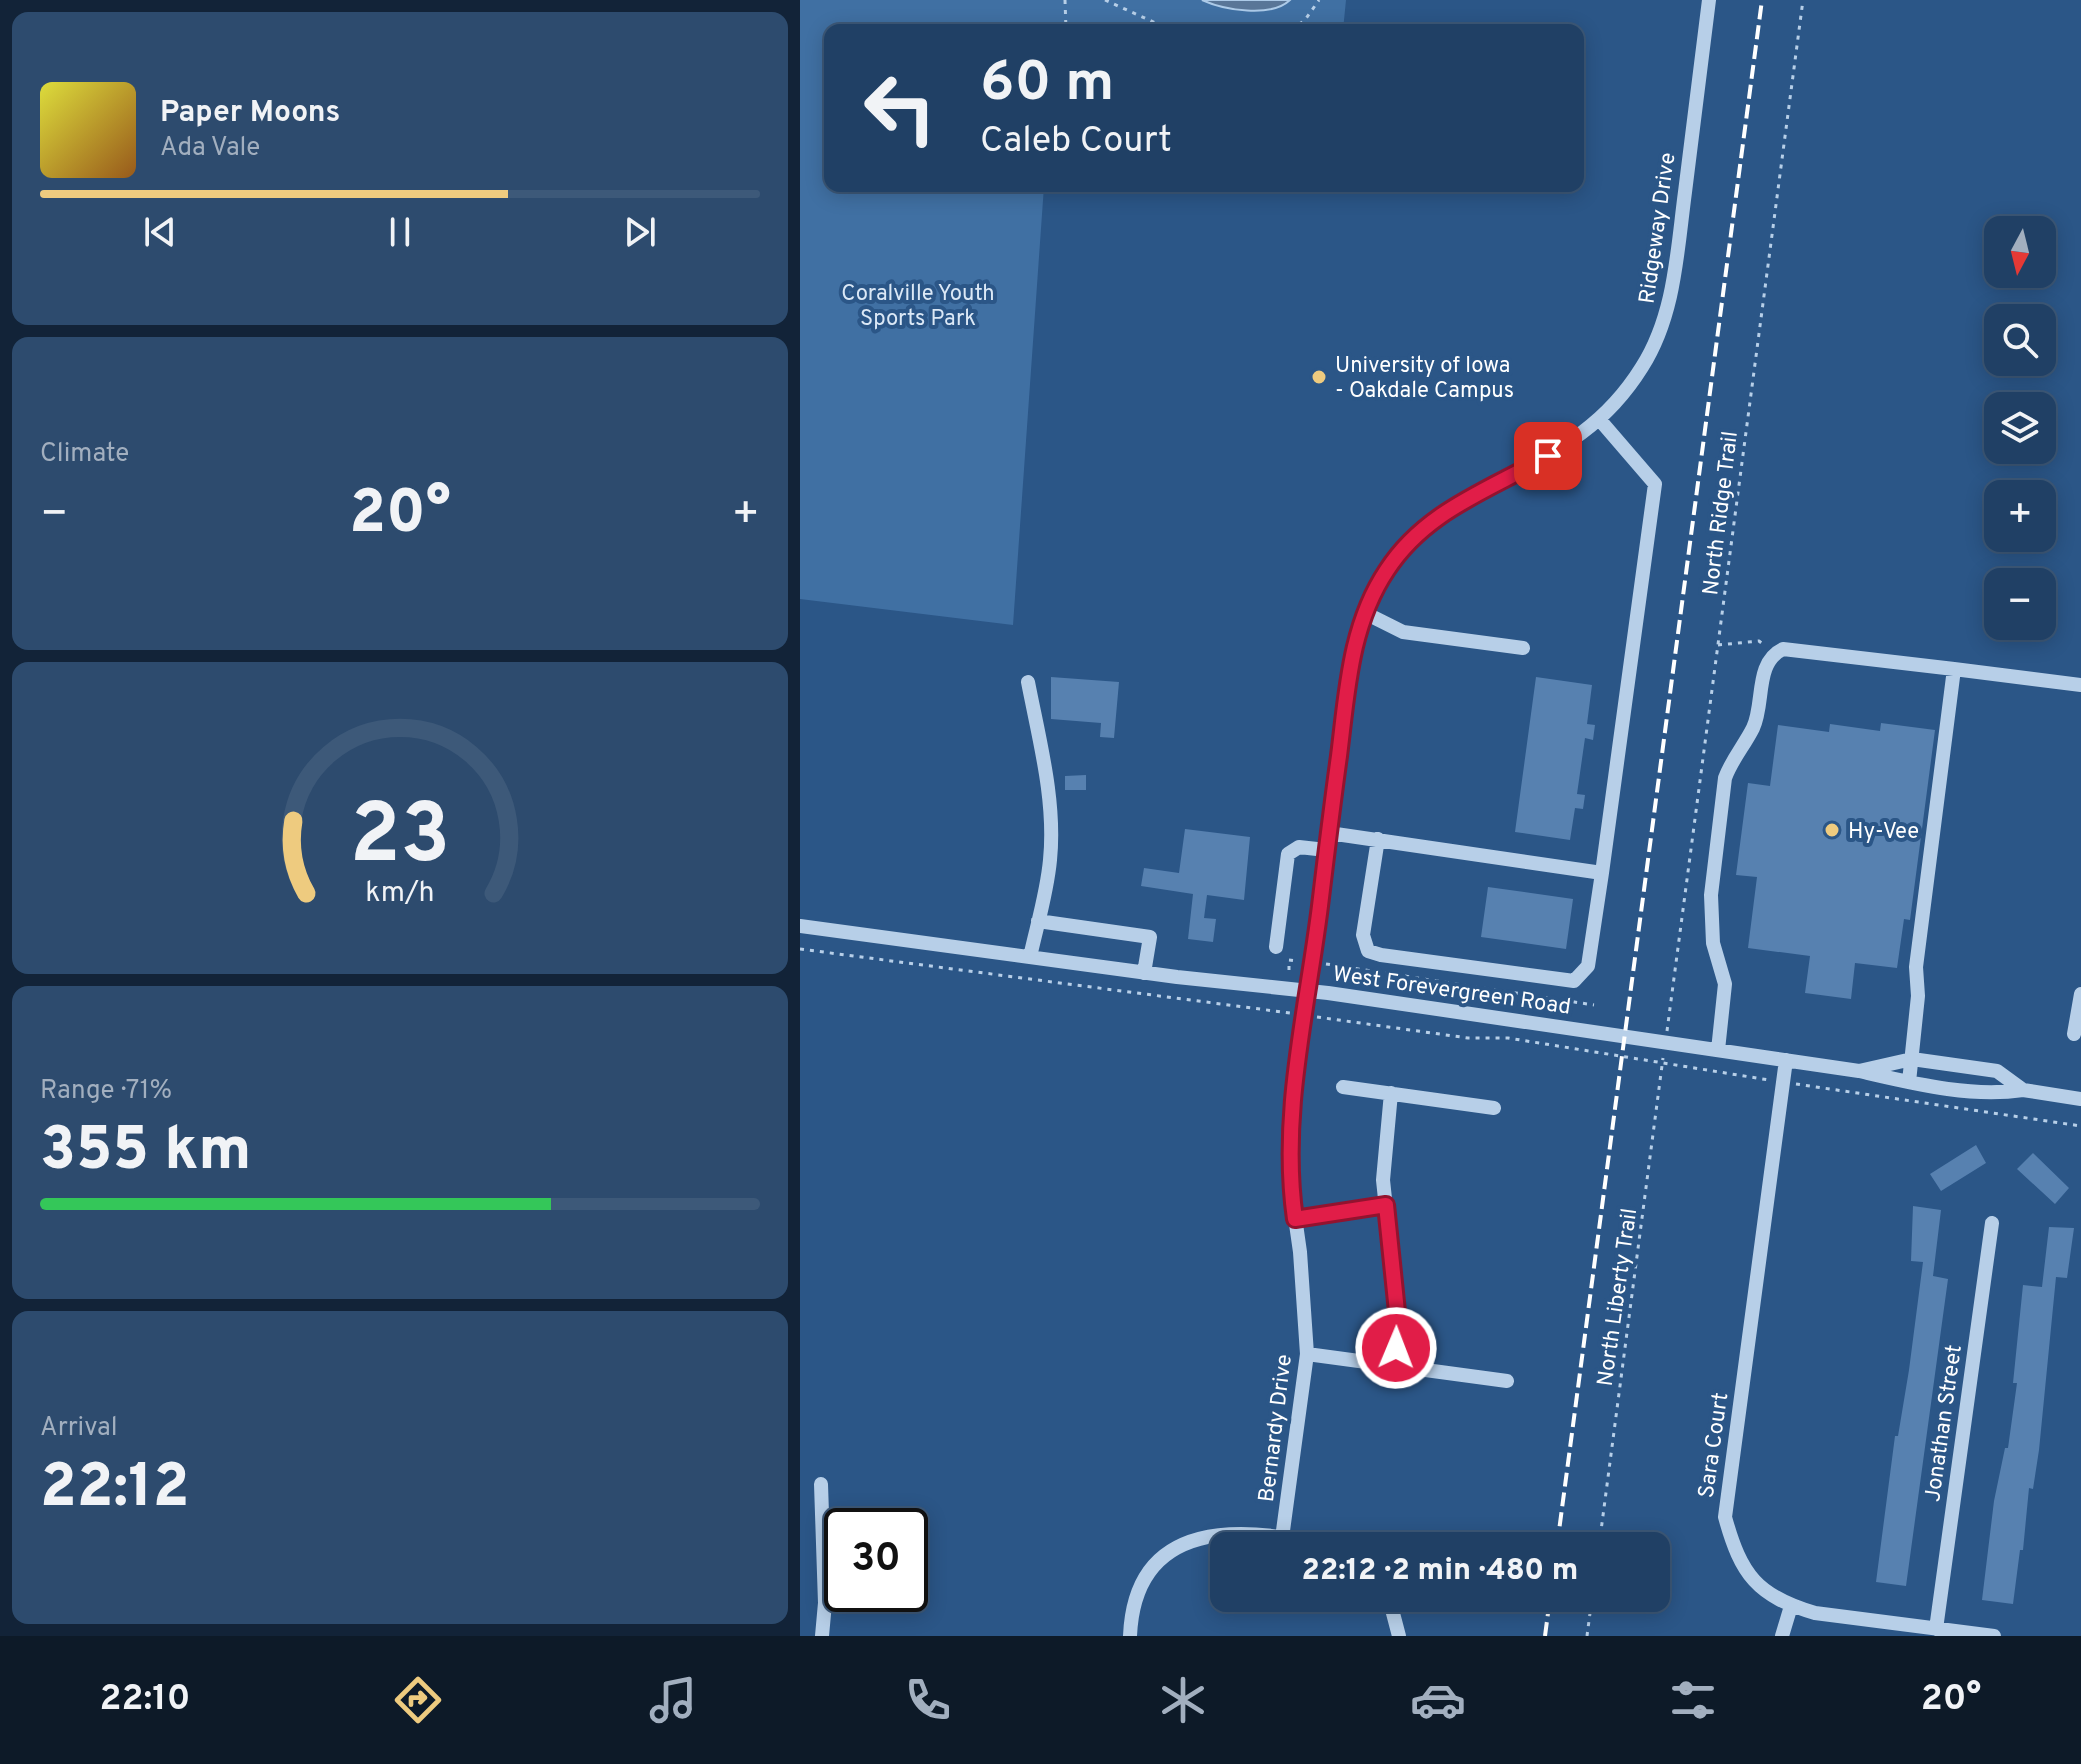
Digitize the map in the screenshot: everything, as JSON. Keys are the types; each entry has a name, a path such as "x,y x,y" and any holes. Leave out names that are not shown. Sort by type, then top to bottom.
{"street":[{"name":"Ridgeway Drive","path":"1309,990 1351,662 1365,613 1387,570 1406,545 1443,511 1564,447 1599,419 1641,368 1664,321 1672,292 1709,0"},
{"path":"1378,839 1363,935 1368,951 1574,981 1588,966 1655,484 1599,419"},
{"path":"1365,613 1403,632 1523,648"},
{"path":"1718,1050 1725,984 1713,943 1711,895 1725,778 1732,760 1754,726 1764,673 1773,654 1783,649 2081,685"},
{"path":"1909,1082 1918,996 1916,967 1954,669"},
{"path":"1028,682 1046,774 1051,831 1050,860 1030,957"},
{"path":"1329,833 1602,873"},
{"path":"1276,947 1288,854 1299,847 1326,850"},
{"path":"1038,921 1150,937 1144,973"},
{"name":"West Forevergreen Road","path":"800,926 1144,973 1309,990 1996,1094 2023,1090 2081,1099"},
{"name":"Bernardy Drive","path":"1283,1532 1307,1354 1288,1168 1292,1087 1309,990"},
{"path":"2074,1034 2081,994"},
{"name":"West Forevergreen Road","path":"1859,1071 1912,1059 1997,1071 2023,1090"},
{"name":"Sara Court","path":"1786,1060 1725,1517 1733,1548 1746,1573 1766,1594 1791,1606 1815,1613 1994,1636"},
{"path":"1343,1087 1494,1108"},
{"path":"1391,1093 1384,1168 1399,1331 1394,1366"},
{"path":"1295,1219 1386,1205"},
{"name":"Jonathan Street","path":"1936,1629 1992,1223"},
{"path":"1307,1354 1507,1381"},
{"path":"821,1484 825,1603 822,1636"},
{"path":"1130,1636 1137,1595 1158,1563 1171,1552 1210,1534"},
{"path":"1782,1636 1791,1606"},
{"path":"1393,1612 1399,1636"}],"path":[{"path":"1065,0 1066,24"},
{"path":"1105,0 1158,24"},
{"path":"1299,24 1319,0"},
{"name":"North Ridge Trail","path":"1667,1030 1803,0"},
{"path":"1718,645 1759,641 1773,654"},
{"path":"800,949 1291,1013"},
{"path":"1289,970 1289,960 1297,961"},
{"path":"1326,964 1594,1005"},
{"path":"1283,1013 1285,1000"},
{"path":"1319,1017 1468,1038 1508,1038 1765,1080"},
{"name":"North Liberty Trail","path":"1601,1532 1664,1051"},
{"path":"1801,1085 2081,1126"},
{"path":"1587,1636 1590,1612"}],"green space":[{"name":"Coralville Youth Sports Park","path":"800,0 1346,0 1344,24 824,24 824,192 1044,192 1013,625 800,599"}],"shaded area":[{"path":"1202,0 1290,0 1282,6 1260,11 1222,7"}],"building":[{"path":"1051,677 1119,682 1114,738 1100,737 1101,723 1051,719"},
{"path":"1536,677 1592,685 1587,724 1595,725 1593,740 1585,738 1577,794 1585,795 1583,809 1575,808 1570,840 1515,832"},
{"name":"Hy-Vee","path":"1881,723 1935,730 1910,920 1904,919 1897,968 1855,963 1851,999 1805,993 1810,956 1748,948 1757,877 1736,875 1748,783 1770,786 1778,725 1829,732 1830,724 1880,731"},
{"path":"1086,775 1086,790 1065,790 1065,776"},
{"path":"1185,829 1250,837 1244,900 1207,895 1204,918 1216,919 1213,942 1188,939 1193,894 1141,886 1144,868 1179,873"},
{"path":"1488,887 1573,899 1566,949 1481,937"},
{"path":"1976,1145 1986,1163 1941,1191 1930,1174"},
{"path":"2033,1153 2069,1188 2055,1204 2017,1169"},
{"path":"1913,1206 1941,1210 1933,1276 1948,1279 1906,1586 1876,1582 1895,1436 1898,1436 1909,1370 1923,1262 1911,1261"},
{"path":"2049,1227 2074,1228 2067,1278 2056,1277 2039,1450 2033,1489 2029,1488 2023,1550 2020,1550 2013,1604 1982,1600 1994,1501 2005,1448 2008,1448 2017,1383 2013,1383 2023,1285 2042,1287"}],"railway":[{"path":"1559,1532 1762,0"},
{"path":"1545,1636 1548,1612"}],"place":[{"name":"University of Iowa - Oakdale Campus","path":"1319,377"},
{"name":"Hy-Vee","path":"1832,830"}],"route":[{"path":"1396,1348 1399,1331 1386,1205 1295,1219 1288,1168 1292,1087 1313,962 1351,662 1370,600 1406,545 1443,511 1548,456"}]}
